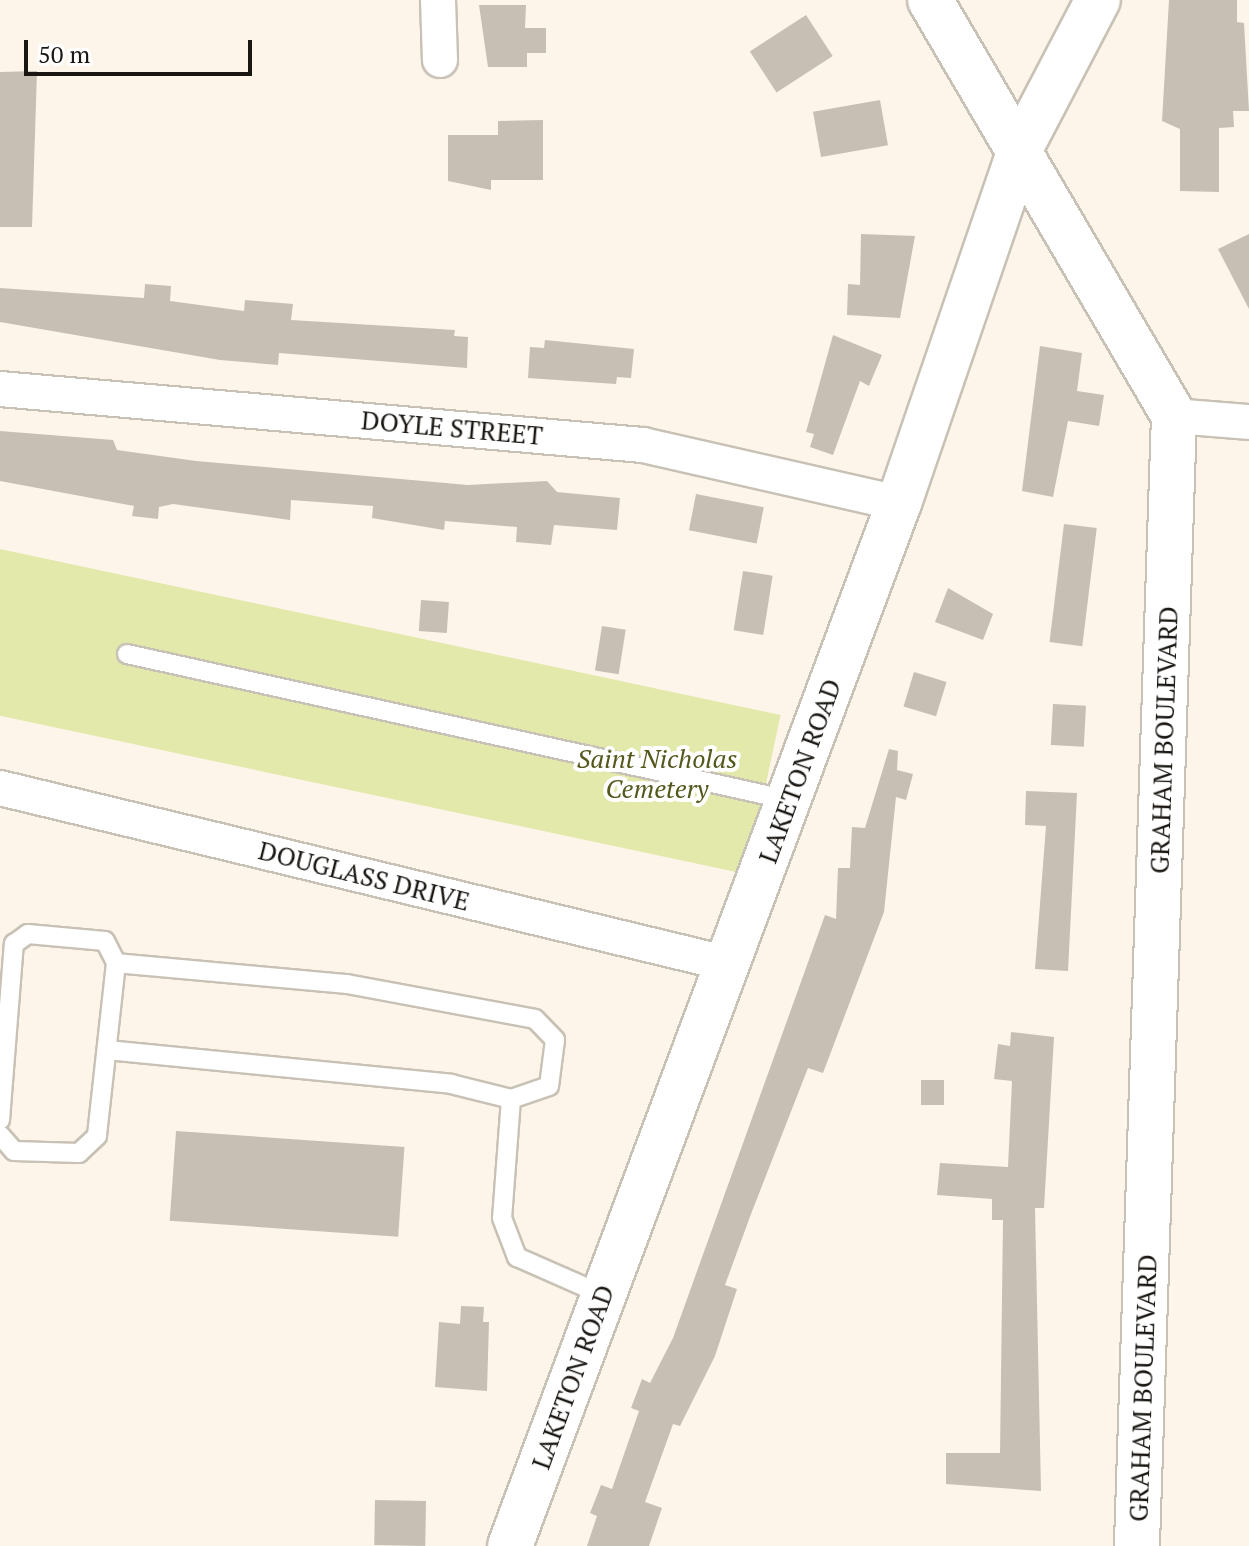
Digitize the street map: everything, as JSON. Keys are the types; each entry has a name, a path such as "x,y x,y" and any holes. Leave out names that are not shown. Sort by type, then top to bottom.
{"street":[{"path":"438,0 440,60"},
{"path":"930,0 1021,147 1174,416 1249,422"},
{"name":"LAKETON ROAD","path":"510,1546 899,503 1021,147 1098,0"},
{"name":"DOYLE STREET","path":"0,389 643,445 899,503"},
{"name":"GRAHAM BOULEVARD","path":"1137,1546 1174,416"},
{"name":"DOUGLASS DRIVE","path":"0,788 729,964"}],"lane":[{"path":"127,654 789,800"},
{"path":"0,1120 14,944 28,934 105,941 116,963 97,1136 79,1153 14,1151 0,1135"},
{"path":"107,1050 451,1084 511,1099 549,1086 555,1040 535,1019 347,984 116,963"},
{"path":"511,1099 502,1218 517,1257 603,1295"}],"green space":[{"name":"Saint Nicholas Cemetery","path":"0,549 781,715 747,874 0,716"}],"building":[{"path":"1169,0 1237,0 1237,22 1244,23 1249,111 1233,111 1234,127 1219,128 1219,192 1180,191 1180,129 1162,121"},
{"path":"479,5 526,5 525,28 546,28 546,53 527,53 527,67 488,67"},
{"path":"806,15 833,56 776,93 750,51"},
{"path":"37,71 32,227 0,227 0,72"},
{"path":"880,100 888,145 821,157 813,112"},
{"path":"543,120 543,180 491,180 491,190 448,181 448,135 498,135 498,121"},
{"path":"861,234 915,236 900,318 847,315 848,284 860,285"},
{"path":"1249,234 1249,309 1218,249"},
{"path":"145,284 171,286 170,301 244,311 245,300 293,304 291,320 455,330 454,336 468,337 467,368 279,353 278,365 220,360 0,322 0,288 144,298"},
{"path":"833,335 882,355 869,386 860,381 833,455 810,447 814,434 806,432"},
{"path":"545,340 634,349 631,378 617,377 616,384 528,378 530,347 544,348"},
{"path":"1040,346 1082,353 1077,391 1104,395 1099,426 1068,421 1053,497 1022,491"},
{"path":"0,431 113,440 117,450 196,461 468,485 547,481 557,492 620,498 617,530 554,525 551,545 516,542 517,527 445,521 444,530 372,518 373,506 291,500 290,520 173,504 159,507 158,519 132,516 134,506 0,481"},
{"path":"696,494 764,507 757,543 689,530"},
{"path":"1064,524 1097,528 1082,646 1049,642"},
{"path":"743,571 773,576 763,635 734,630"},
{"path":"948,588 993,614 983,640 935,622"},
{"path":"421,600 449,602 447,633 419,631"},
{"path":"602,626 626,630 619,674 595,670"},
{"path":"914,672 947,682 936,716 903,706"},
{"path":"1053,704 1086,706 1084,747 1051,745"},
{"path":"889,749 898,751 897,770 913,774 906,800 896,797 884,912 823,1073 808,1068 751,1214 725,1285 737,1289 715,1356 680,1426 673,1424 645,1502 662,1508 649,1546 587,1546 597,1516 590,1513 601,1485 612,1489 639,1411 631,1408 642,1379 650,1383 673,1338 825,915 836,919 838,868 850,868 852,827 865,828"},
{"path":"1026,791 1077,793 1068,971 1035,969 1046,826 1025,825"},
{"path":"1011,1032 1054,1037 1044,1208 1035,1208 1041,1491 946,1484 946,1453 1000,1453 1003,1220 992,1220 992,1199 937,1195 940,1163 1008,1167 1012,1081 994,1079 998,1044 1010,1046"},
{"path":"921,1080 944,1080 944,1105 921,1105"},
{"path":"176,1131 404,1147 398,1237 170,1221"},
{"path":"461,1306 484,1307 483,1322 489,1322 487,1391 435,1387 439,1322 460,1324"},
{"path":"375,1500 426,1501 425,1546 374,1545"}]}
